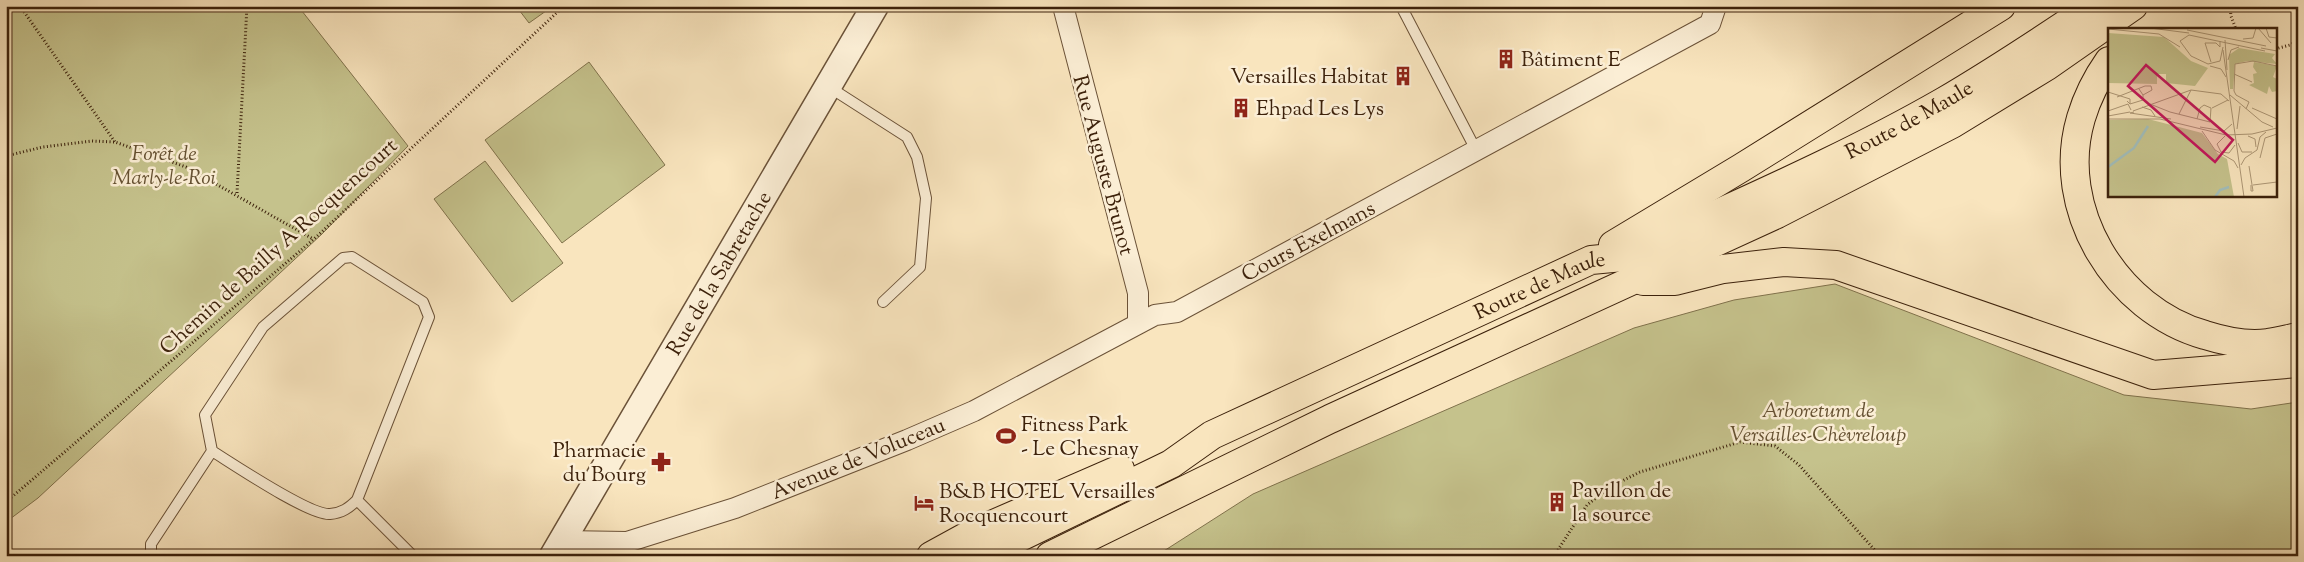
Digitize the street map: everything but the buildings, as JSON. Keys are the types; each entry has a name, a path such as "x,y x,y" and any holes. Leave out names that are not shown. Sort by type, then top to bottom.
{"main road":[{"path":"1591,260 2000,6"},
{"name":"Route de Maule","path":"982,556 1171,464 1212,435 1591,260 1623,257 1865,143 1942,102 2032,48 2093,6"},
{"name":"Route de Maule","path":"1050,556 1330,419 1777,214 1952,124 2047,66 2133,6"},
{"path":"2133,28 2149,6"},
{"path":"2108,62 2096,80 2081,119 2076,154 2077,190 2086,223 2102,258 2129,291 2156,314 2191,331 2226,341 2268,344 2298,337"},
{"path":"1628,282 1675,281 1723,269 1784,262 1836,265 2153,375 2298,363"},
{"path":"931,556 973,533 1170,447 1212,435"}],"street":[{"name":"Rue de la Sabretache","path":"558,548 875,6"},
{"name":"Rue Auguste Brunot","path":"1063,6 1138,293 1138,324"},
{"name":"Cours Exelmans","path":"1138,324 1155,315 1177,312 1710,24 1716,6"},
{"name":"Avenue de Voluceau","path":"558,548 627,542 734,508 907,440 974,411 1138,324"}],"lane":[{"path":"1401,6 1476,150"},
{"path":"829,86 907,137 917,157 926,198 920,267 883,302"},
{"path":"151,556 151,544 212,451 206,415 262,326 343,258 352,257 424,302 429,317 357,500 347,510 329,515 307,508 212,451"},
{"path":"357,500 412,556"}],"path":[{"path":"20,6 115,142"},
{"path":"237,194 247,6"},
{"name":"Chemin de Bailly A Rocquencourt","path":"6,502 314,239 564,6"},
{"path":"2230,6 2231,16 2236,28"},
{"path":"2276,49 2290,45 2298,40"},
{"path":"6,156 43,147 92,141 115,142 186,166 314,239"},
{"path":"1554,556 1587,505 1610,487 1640,472 1740,442 1775,446 1798,464 1880,556"}],"green space":[{"name":"Forêt de Marly-le-Roi","path":"6,6 298,6 408,146 322,234 38,498 6,522"},
{"path":"516,6 553,6 529,23"},
{"path":"589,62 665,165 562,243 485,140"},
{"path":"485,161 563,263 512,302 434,199"},
{"name":"Arboretum de Versailles-Chèvreloup","path":"1835,284 2124,395 2251,409 2298,402 2298,556 1156,556 1253,494 1634,328 1734,300"}],"place":[{"name":"Bâtiment E","path":"1506,59"},
{"name":"Versailles Habitat","path":"1403,76"},
{"name":"Ehpad Les Lys","path":"1241,108"},
{"name":"Fitness Park - Le Chesnay","path":"1006,436"},
{"name":"Pharmacie du Bourg","path":"661,462"},
{"name":"Pavillon de la source","path":"1557,502"},
{"name":"B&B HOTEL Versailles Rocquencourt","path":"924,503"}]}
